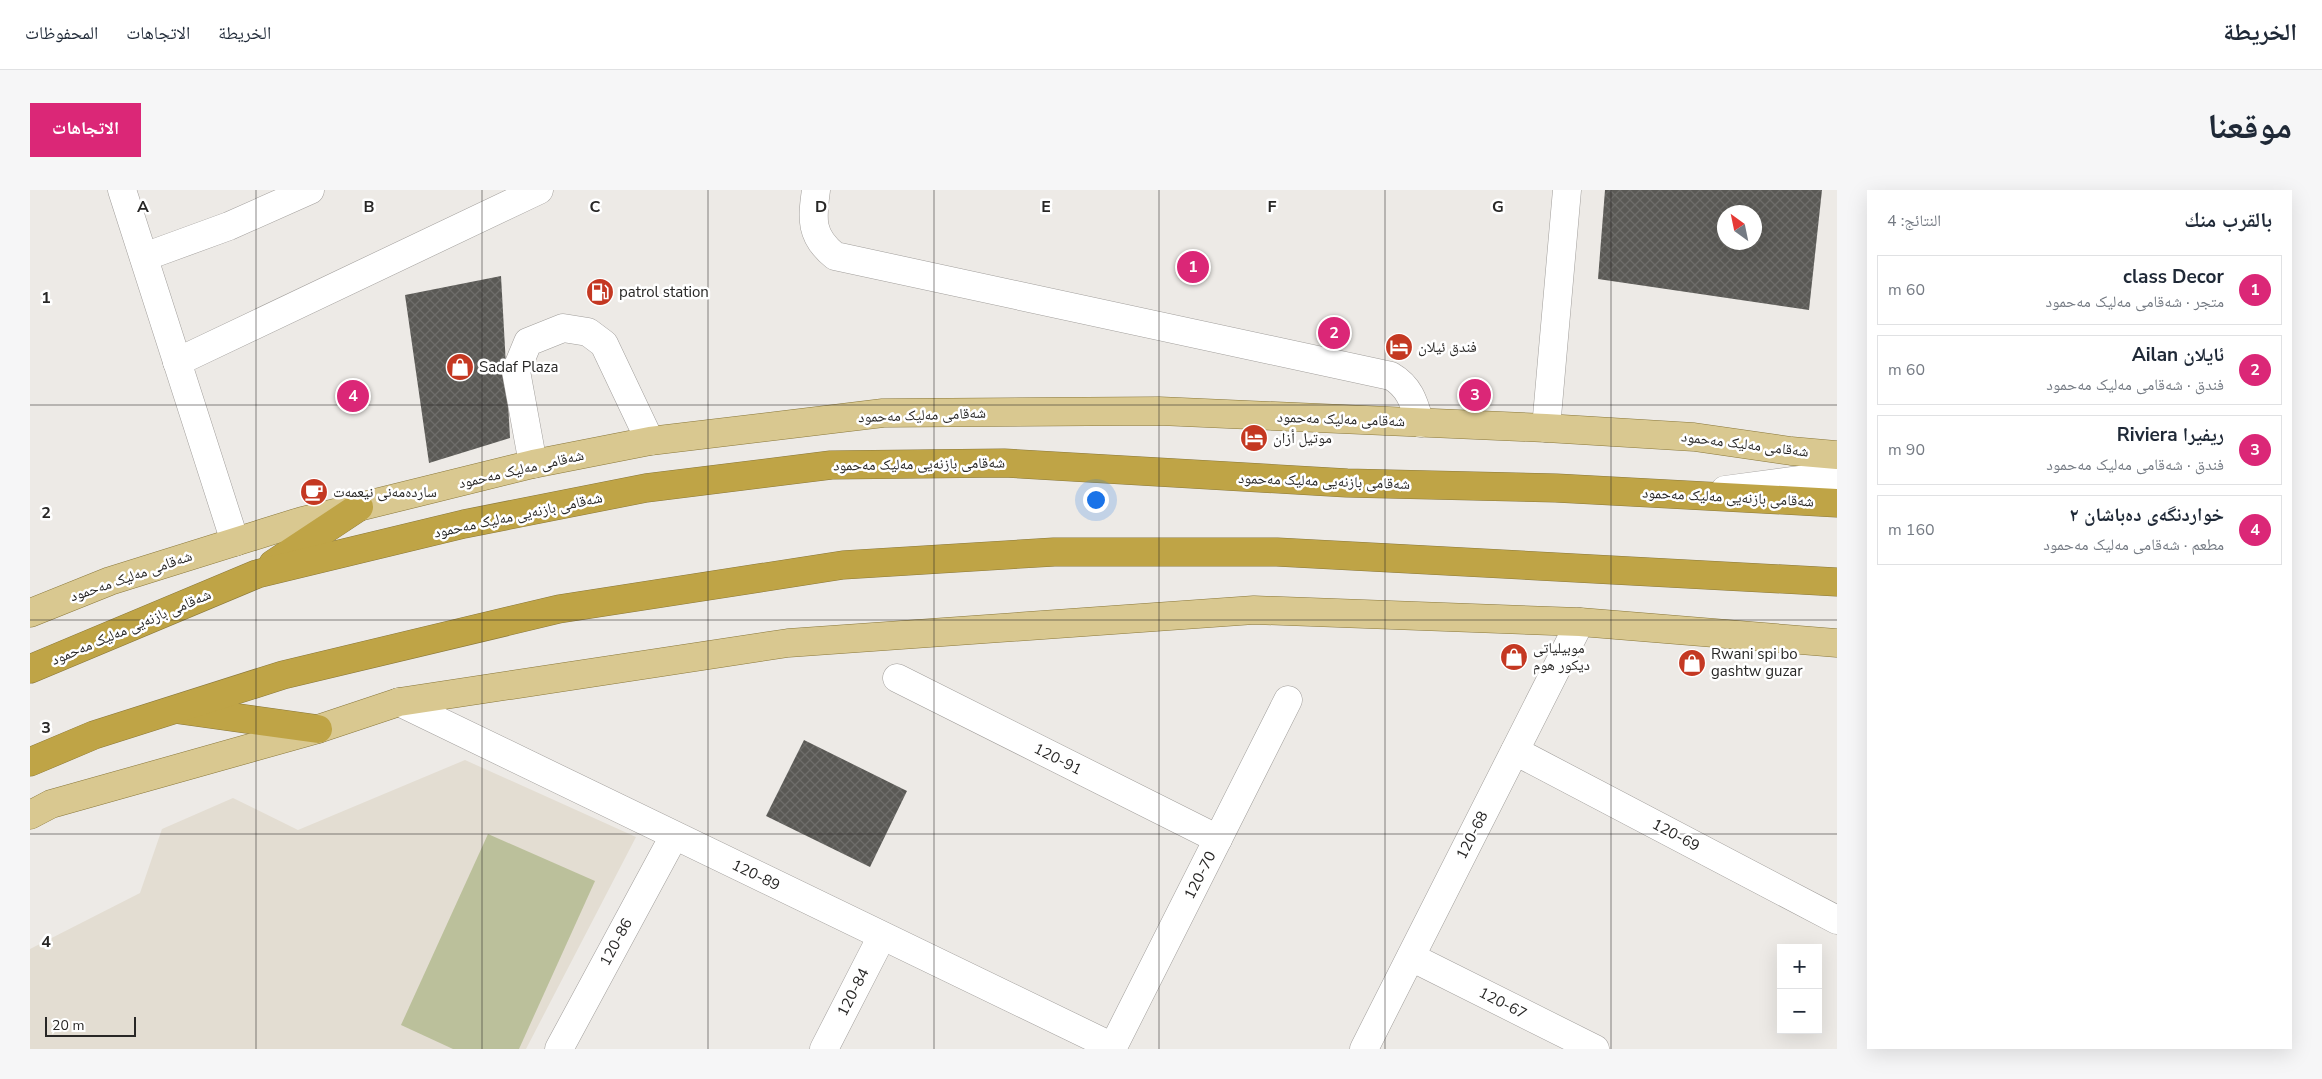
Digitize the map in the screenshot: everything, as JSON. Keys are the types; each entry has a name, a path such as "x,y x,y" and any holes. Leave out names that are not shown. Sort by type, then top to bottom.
{"highway":[{"name":"شەقامی بازنەیی مەلیک مەحمود","path":"30,669 257,574 464,524 646,488 831,465 1004,463 1347,483 1556,488 1837,504"},
{"path":"257,574 359,507"},
{"path":"30,762 94,734 283,675 559,609 843,565 1054,552 1277,552 1837,582"},
{"path":"175,709 318,729"}],"main road":[{"name":"شەقامی مەلیک مەحمود","path":"30,612 110,581 235,542 359,507 533,464 650,441 883,413 1159,411 1546,428 1694,437 1791,451 1837,455"},
{"path":"30,815 51,804 318,729 399,702 788,643 1254,610 1580,622 1837,643"}],"street":[{"path":"122,190 235,542"},
{"path":"144,257 229,226 310,190"},
{"path":"177,362 539,190"},
{"path":"816,190 812,217 814,229 819,240 835,256 1392,376 1403,383 1412,395 1420,423"},
{"path":"1546,428 1568,190"},
{"path":"533,464 516,371 528,342 563,328 588,332 604,344 650,441"},
{"path":"1687,495 1837,475"},
{"name":"120-68","path":"1364,1049 1580,622"},
{"name":"120-91","path":"897,678 1218,839"},
{"name":"120-70","path":"1112,1048 1288,700"},
{"name":"120-89","path":"399,702 1112,1048"},
{"name":"120-69","path":"1515,751 1837,920"},
{"name":"120-86","path":"559,1049 674,836"},
{"name":"120-84","path":"824,1049 882,936"},
{"name":"120-67","path":"1411,957 1595,1049"}],"shaded area":[{"path":"465,760 636,837 526,1049 30,1049 30,949 140,893 162,829 233,798 298,830"}],"green space":[{"path":"488,834 595,881 519,1049 453,1049 401,1025"}],"building":[{"path":"1605,190 1822,190 1809,310 1598,279"},
{"name":"Sadaf Plaza","path":"501,276 510,438 429,463 405,295"},
{"path":"804,740 907,791 870,867 766,816"}],"place":[{"name":"class Decor","path":"1193,267"},
{"name":"patrol station","path":"600,292"},
{"name":"ئایلان Ailan","path":"1334,333"},
{"name":"فندق ئيلان","path":"1399,347"},
{"name":"Sadaf Plaza","path":"460,367"},
{"name":"ریفیرا Riviera","path":"1475,395"},
{"name":"خواردنگەی دەباشان ٢","path":"353,396"},
{"name":"موتيل أزان","path":"1254,438"},
{"name":"ساردەمەنی نیعمەت","path":"314,492"},
{"name":"موبیلیاتی دیکور هوم","path":"1514,657"},
{"name":"Rwani spi bo gashtw guzar","path":"1692,663"}]}
